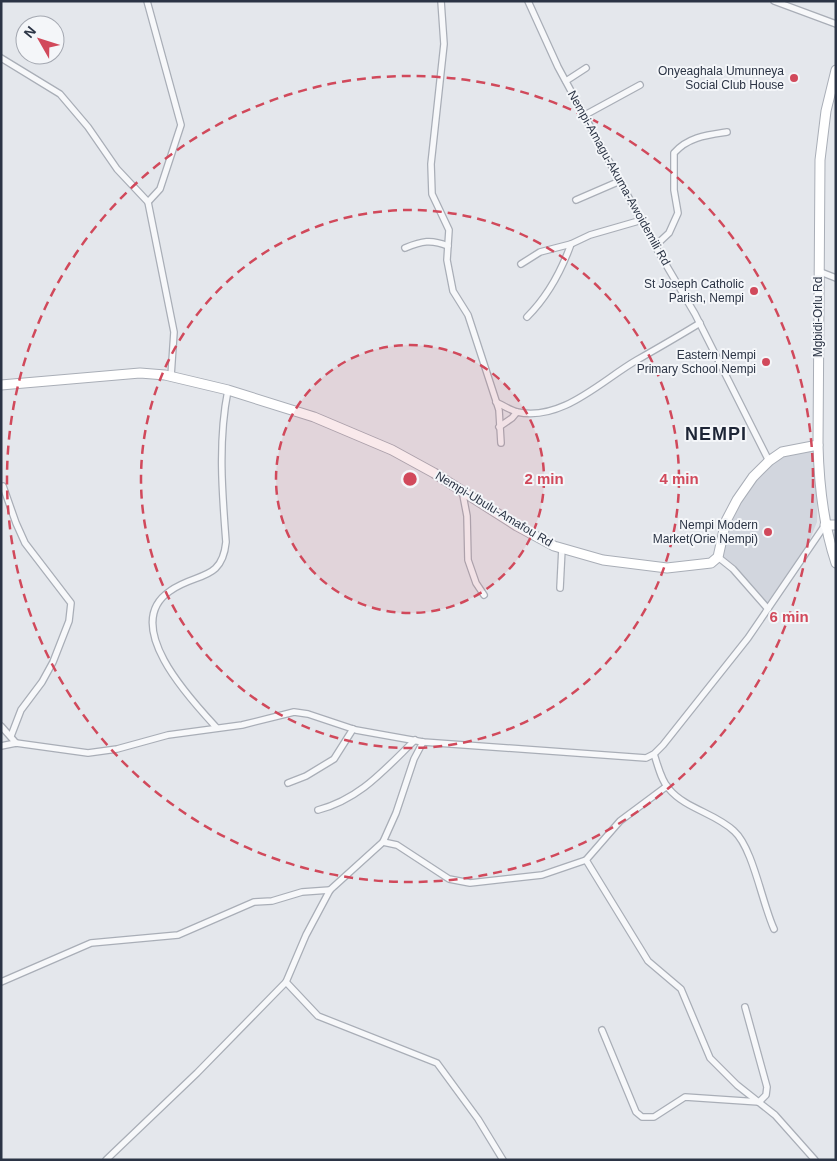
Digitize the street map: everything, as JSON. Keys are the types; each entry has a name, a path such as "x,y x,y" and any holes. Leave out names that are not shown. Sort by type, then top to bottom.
{"street":[{"path":"147,1 181,125 160,189 148,202"},
{"path":"441,1 444,44 431,164 432,194 450,230 447,260 453,291 468,315 499,410 501,443"},
{"name":"Nempi-Amagu-Akuma-Awoidemili Rd","path":"528,1 566,81 655,246 700,323 769,461"},
{"path":"774,1 836,24"},
{"path":"1,58 60,94 88,127 117,169 148,202 174,332 171,376"},
{"path":"566,81 586,68"},
{"name":"Mgbidi-Orlu Rd","path":"836,70 826,112 820,160 818,271 819,481 825,525 836,563"},
{"path":"585,116 640,85"},
{"path":"655,246 669,233 678,213 674,190 674,153 682,143 701,136 727,132"},
{"path":"576,200 620,181"},
{"path":"521,264 540,252 560,245 571,244 599,232 642,220"},
{"path":"405,248 423,241 435,240 448,246"},
{"path":"527,318 550,289 564,265 571,244"},
{"path":"818,271 836,278"},
{"path":"496,402 517,412 538,412 588,395 637,360 664,347 700,323"},
{"name":"Nempi-Ubulu-Amafou Rd","path":"1,385 100,375 140,373 171,376 228,390 314,416 372,441 392,450 462,490 529,533 562,548 603,560 667,568 711,563 718,557"},
{"path":"216,727 175,681 164,662 156,638 153,617 159,599 170,590 211,571 220,565 224,557 226,542 221,446 222,418 228,390"},
{"path":"499,427 517,412"},
{"path":"768,609 733,569 718,557 726,521 741,494 769,461 782,452 818,445"},
{"path":"3,486 25,542 71,603 69,621 53,662 42,682 21,710 11,736"},
{"path":"462,490 467,516 468,560 476,583 484,595"},
{"path":"1,746 16,744 88,753 116,749 168,735 242,725 294,712 308,714 353,729 422,742 646,758 654,754 748,638 825,525 836,524"},
{"path":"560,588 562,548"},
{"path":"1,726 16,744"},
{"path":"288,783 306,776 334,758 353,729"},
{"path":"318,810 336,806 358,794 415,740"},
{"path":"106,1160 197,1073 286,982 306,935 330,890 383,842 396,813 414,759 422,742"},
{"path":"654,754 667,786 682,800 734,831 742,842 751,860 765,909 774,929"},
{"path":"383,842 397,845 449,879 470,883 542,875 586,860 620,821 667,786"},
{"path":"586,860 648,961 680,989 710,1058 731,1080 775,1115 815,1160"},
{"path":"1,982 91,943 178,935 254,902 272,901 302,892 330,890"},
{"path":"286,982 318,1016 437,1063 478,1120 503,1160"},
{"path":"602,1030 636,1112 642,1117 654,1117 685,1097 759,1102 766,1095 767,1087 745,1007"}],"shaded area":[{"name":"Nempi Modern Market(Orie Nempi)","path":"818,445 817,522 809,542 765,606 718,557 728,518 769,461"}],"place":[{"name":"Onyeaghala Umunneya Social Club House","path":"794,78"},
{"name":"St Joseph Catholic Parish, Nempi","path":"754,291"},
{"name":"Eastern Nempi Primary School Nempi","path":"766,362"},
{"name":"Nempi Modern Market(Orie Nempi)","path":"768,532"}],"district":[{"name":"NEMPI","path":"716,434"}]}
